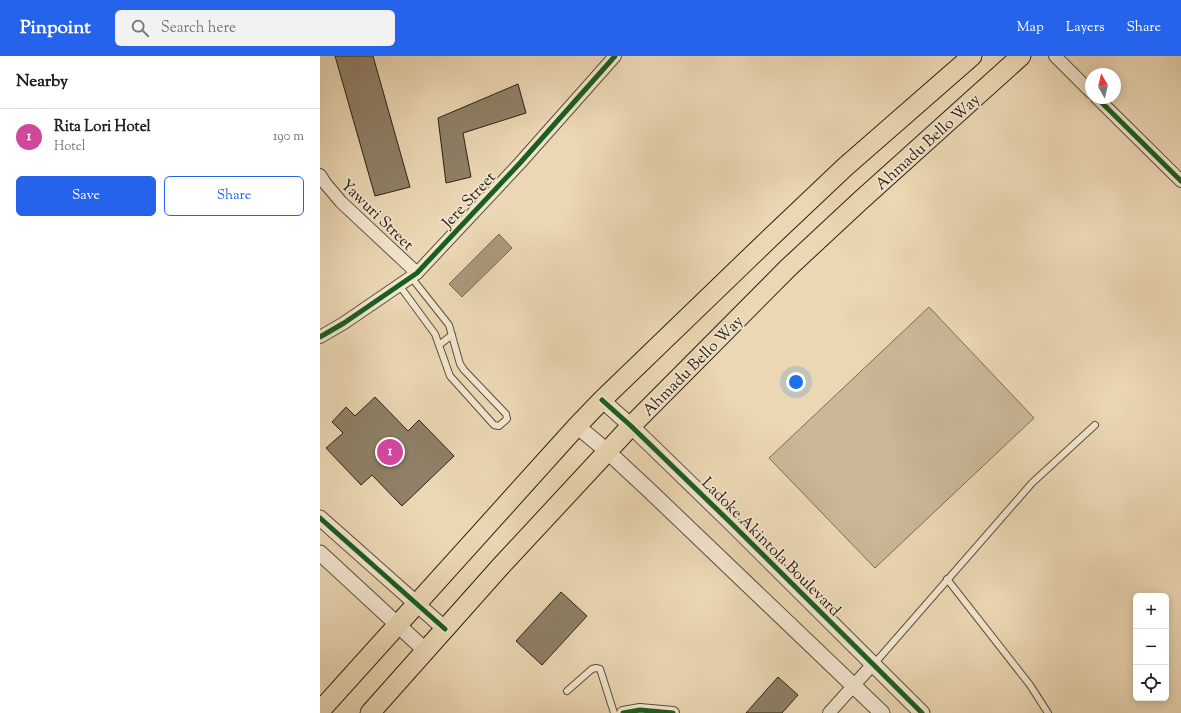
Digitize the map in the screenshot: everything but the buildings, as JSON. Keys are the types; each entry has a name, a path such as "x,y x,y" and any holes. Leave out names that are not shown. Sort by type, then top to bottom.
{"main road":[{"name":"Ahmadu Bello Way","path":"320,711 602,400 845,167 972,56"},
{"name":"Ahmadu Bello Way","path":"370,713 631,426 788,268 1021,56"}],"street":[{"name":"Jere Street","path":"320,337 344,323 414,275 520,162 615,56"},
{"path":"1055,56 1085,86"},
{"path":"1103,104 1181,181"},
{"name":"Yawuri Street","path":"320,175 341,202 414,275"},
{"name":"Ladoke Akintola Boulevard","path":"602,400 631,426 922,713"},
{"path":"577,426 607,451 882,713"},
{"path":"320,518 445,629"},
{"path":"320,553 426,651"},
{"path":"830,713 873,664"},
{"path":"623,713 640,710 673,713"}],"lane":[{"path":"399,285 433,331 450,376 494,425 499,426 507,419 506,414 460,364 449,325 414,275"},
{"path":"439,345 452,335"},
{"path":"873,664 1032,483 1095,425"},
{"path":"947,579 1030,685 1048,713"},
{"path":"567,691 592,669 600,669 614,713"}],"shaded area":[{"path":"499,234 512,248 462,297 449,284"},
{"path":"929,307 1034,418 875,568 769,458"}],"cycle path":[{"path":"320,337 344,323 417,273 520,163 615,56"},
{"path":"1103,104 1181,181"},
{"path":"602,400 731,523 922,713"},
{"path":"320,518 445,629"},
{"path":"623,713 640,710 673,713"}],"place":[{"name":"Rita Lori Hotel","path":"390,452"}]}
